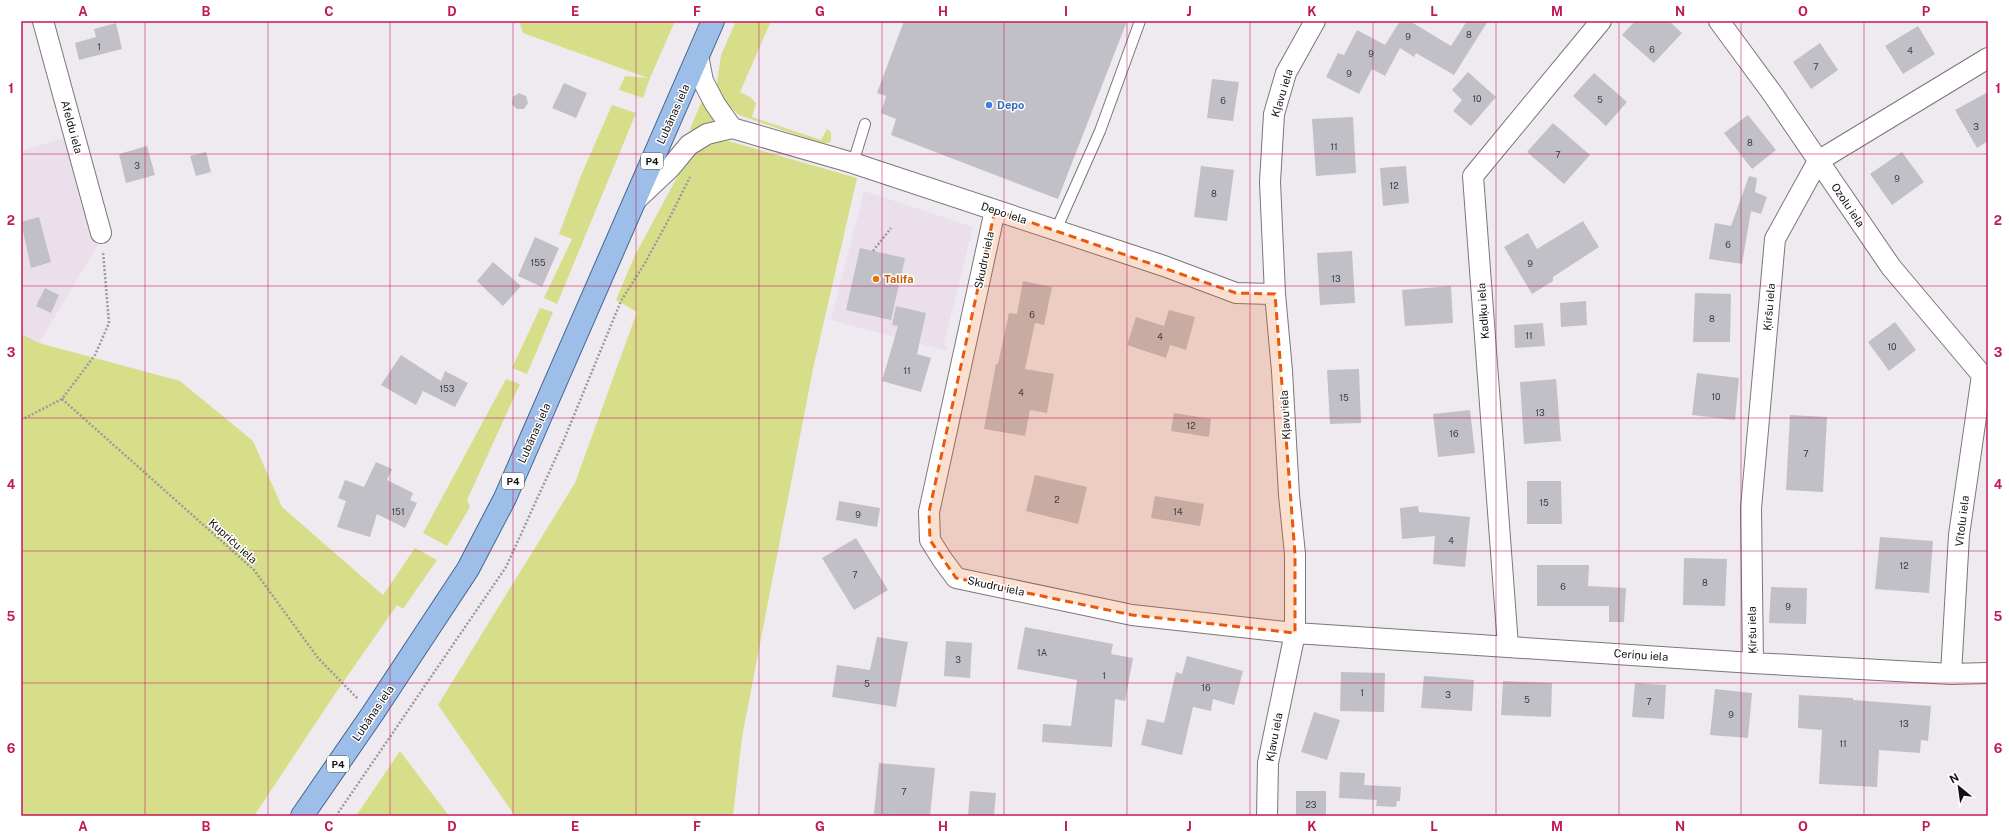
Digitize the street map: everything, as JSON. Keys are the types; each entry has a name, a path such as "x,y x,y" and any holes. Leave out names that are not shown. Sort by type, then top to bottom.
{"main road":[{"name":"Lubānas iela","path":"302,816 468,569 505,498 713,21"}],"street":[{"name":"Afeldu iela","path":"43,21 101,233"},
{"name":"Kļavu iela","path":"1267,816 1268,763 1295,632 1295,554 1289,495 1282,371 1275,294 1270,182 1274,114 1286,73 1315,21"},
{"name":"Kadiķu iela","path":"1508,646 1473,176 1601,21"},
{"name":"Ozolu iela","path":"1719,21 1772,92 1891,267 1986,375"},
{"path":"698,56 703,81 715,104 732,128"},
{"name":"Ķiršu iela","path":"1752,663 1751,508 1775,239 1818,161 1988,58"},
{"name":"Depo iela","path":"636,200 670,168 689,145 707,134 732,128 854,163 1164,266 1236,293 1275,294"},
{"name":"Skudru iela","path":"995,210 929,512 930,540 942,559 956,578 1132,615 1295,632"},
{"name":"Vītolu iela","path":"1951,674 1959,535 1986,375"},
{"name":"Ceriņu iela","path":"1295,632 1752,663 1951,674 1988,673"}],"lane":[{"path":"1056,230 1100,131 1140,21"},
{"path":"854,163 865,124"}],"path":[{"path":"873,251 891,228"},
{"path":"21,420 62,399 95,355 109,323 101,233"},
{"name":"Kupriču iela","path":"62,399 254,570 318,658 373,712"}],"highlighted area":[{"path":"995,210 1236,293 1275,294 1295,554 1295,633 1132,615 956,578 930,540 929,512"}],"shaded area":[{"path":"67,137 102,238 39,343 21,334 21,151"},
{"path":"864,191 973,227 944,342 948,351 831,320"}],"green space":[{"path":"519,21 675,21 650,78 643,98 619,90 625,76 648,78 523,33"},
{"path":"736,21 771,21 740,92 750,97 756,103 752,117 821,140 827,129 831,132 831,142 823,144 739,115 728,105 716,89 721,55"},
{"path":"703,102 717,121 716,124 693,132 690,129 701,103"},
{"path":"612,105 636,113 557,304 544,298 572,239 559,234 582,173"},
{"path":"718,138 857,178 813,369 742,737 733,816 515,816 438,705 575,483 637,312 616,300 635,255 688,157"},
{"path":"540,308 553,312 527,374 512,368"},
{"path":"21,334 39,343 180,381 253,441 282,507 383,595 415,548 437,560 403,609 397,605 339,688 254,816 21,816"},
{"path":"506,379 520,384 467,500 470,507 447,546 423,533"},
{"path":"400,751 449,816 356,816"}],"building":[{"name":"Depo","path":"904,21 1127,21 1058,199 891,135 896,119 881,113 886,96 877,93"},
{"path":"1400,21 1414,21 1413,23 1451,46 1467,21 1488,21 1454,75 1416,53 1414,57 1400,48 1385,76 1372,69 1359,94 1326,77 1338,53 1344,55 1357,30 1385,45"},
{"path":"1635,21 1669,21 1682,33 1654,63 1622,35"},
{"path":"116,23 122,49 79,60 75,43 96,37 94,29"},
{"path":"1918,26 1935,54 1903,74 1885,46"},
{"path":"1820,43 1838,70 1811,89 1793,62"},
{"path":"1468,72 1496,97 1471,126 1453,111 1462,100 1452,90"},
{"path":"1594,73 1627,102 1606,126 1573,96"},
{"path":"1212,79 1239,82 1233,121 1207,118"},
{"path":"564,83 587,93 576,118 552,108"},
{"path":"1988,92 1988,141 1977,148 1955,110"},
{"path":"519,93 526,96 528,103 524,109 517,109 512,104 513,97"},
{"path":"1748,115 1776,150 1752,169 1724,133"},
{"path":"1353,117 1356,173 1316,176 1312,119"},
{"path":"1553,123 1590,155 1564,184 1527,152"},
{"path":"147,146 155,175 126,183 119,154"},
{"path":"206,152 211,172 196,176 190,156"},
{"path":"1902,152 1924,182 1892,205 1870,174"},
{"path":"1201,166 1234,170 1227,221 1194,217"},
{"path":"1406,166 1409,203 1383,206 1380,168"},
{"path":"1749,176 1757,178 1755,192 1767,197 1761,214 1751,211 1742,264 1709,259 1715,223 1731,226"},
{"path":"39,217 51,262 31,268 21,222"},
{"path":"1583,221 1599,247 1553,277 1553,281 1532,294 1504,247 1528,233 1537,249"},
{"path":"535,237 559,248 542,287 518,276"},
{"name":"Talifa","path":"860,248 905,258 891,320 846,310"},
{"path":"1352,251 1355,303 1320,305 1317,253"},
{"path":"493,262 521,286 503,306 477,281"},
{"path":"1023,281 1052,287 1044,325 1035,323 1025,369 1054,374 1047,413 1030,410 1025,436 984,429 996,364 998,364 1009,313 1017,314"},
{"path":"1451,286 1453,323 1405,326 1402,290"},
{"path":"45,288 59,295 51,313 36,306"},
{"path":"1695,293 1731,294 1730,342 1693,342"},
{"path":"1586,301 1587,325 1561,327 1560,303"},
{"path":"896,306 926,313 917,354 931,358 921,392 882,381 898,326 892,325"},
{"path":"1169,310 1195,317 1186,350 1170,345 1166,358 1127,345 1136,317 1164,326"},
{"path":"1895,322 1916,350 1889,371 1868,342"},
{"path":"1543,323 1545,346 1515,348 1514,325"},
{"path":"401,355 441,381 445,371 468,383 455,407 423,391 416,405 381,385"},
{"path":"1359,369 1361,423 1330,424 1327,370"},
{"path":"1697,373 1739,378 1735,420 1692,415"},
{"path":"1556,379 1561,441 1524,444 1520,382"},
{"path":"1470,410 1475,453 1438,457 1433,414"},
{"path":"1174,413 1211,419 1209,437 1171,431"},
{"path":"1790,415 1827,417 1823,492 1786,490"},
{"path":"376,462 392,469 387,480 413,493 410,500 417,503 405,528 377,514 370,537 337,527 346,501 338,498 345,480 364,487"},
{"path":"1035,475 1087,487 1078,524 1026,511"},
{"path":"1527,481 1561,481 1562,524 1527,524"},
{"path":"1155,496 1204,504 1200,526 1151,518"},
{"path":"839,501 880,508 877,527 836,520"},
{"path":"1418,506 1419,512 1470,517 1465,567 1433,564 1435,536 1402,539 1400,508"},
{"path":"1880,537 1933,541 1929,593 1875,589"},
{"path":"856,538 888,590 854,610 822,558"},
{"path":"1684,558 1727,559 1725,606 1683,605"},
{"path":"1537,565 1589,565 1588,586 1626,588 1624,622 1609,622 1609,606 1537,606"},
{"path":"1771,587 1807,588 1806,624 1769,623"},
{"path":"1025,627 1113,644 1111,654 1133,658 1125,701 1115,699 1112,747 1042,742 1043,724 1071,726 1077,680 1017,669"},
{"path":"877,637 908,642 896,707 832,697 837,665 870,670"},
{"path":"946,641 972,643 970,678 944,676"},
{"path":"1187,656 1243,671 1234,705 1213,699 1211,711 1193,707 1182,755 1141,745 1147,719 1164,723 1176,672 1182,674"},
{"path":"1341,672 1385,673 1384,712 1340,711"},
{"path":"1424,676 1474,680 1472,711 1421,708"},
{"path":"1503,681 1552,683 1551,717 1501,715"},
{"path":"1635,683 1666,685 1664,719 1632,717"},
{"path":"1715,689 1752,693 1748,738 1710,735"},
{"path":"1799,695 1853,698 1853,700 1931,706 1928,741 1921,740 1920,753 1879,750 1877,787 1819,784 1822,730 1798,728"},
{"path":"1314,712 1340,720 1327,760 1301,752"},
{"path":"879,763 935,768 930,816 874,814"},
{"path":"1340,772 1365,773 1364,785 1401,787 1400,801 1397,801 1396,807 1376,806 1377,800 1339,798"},
{"path":"970,791 996,793 994,816 968,816"},
{"path":"1296,791 1326,791 1326,816 1296,816"}],"place":[{"name":"Depo","path":"989,105"},
{"name":"Talifa","path":"876,279"}]}
